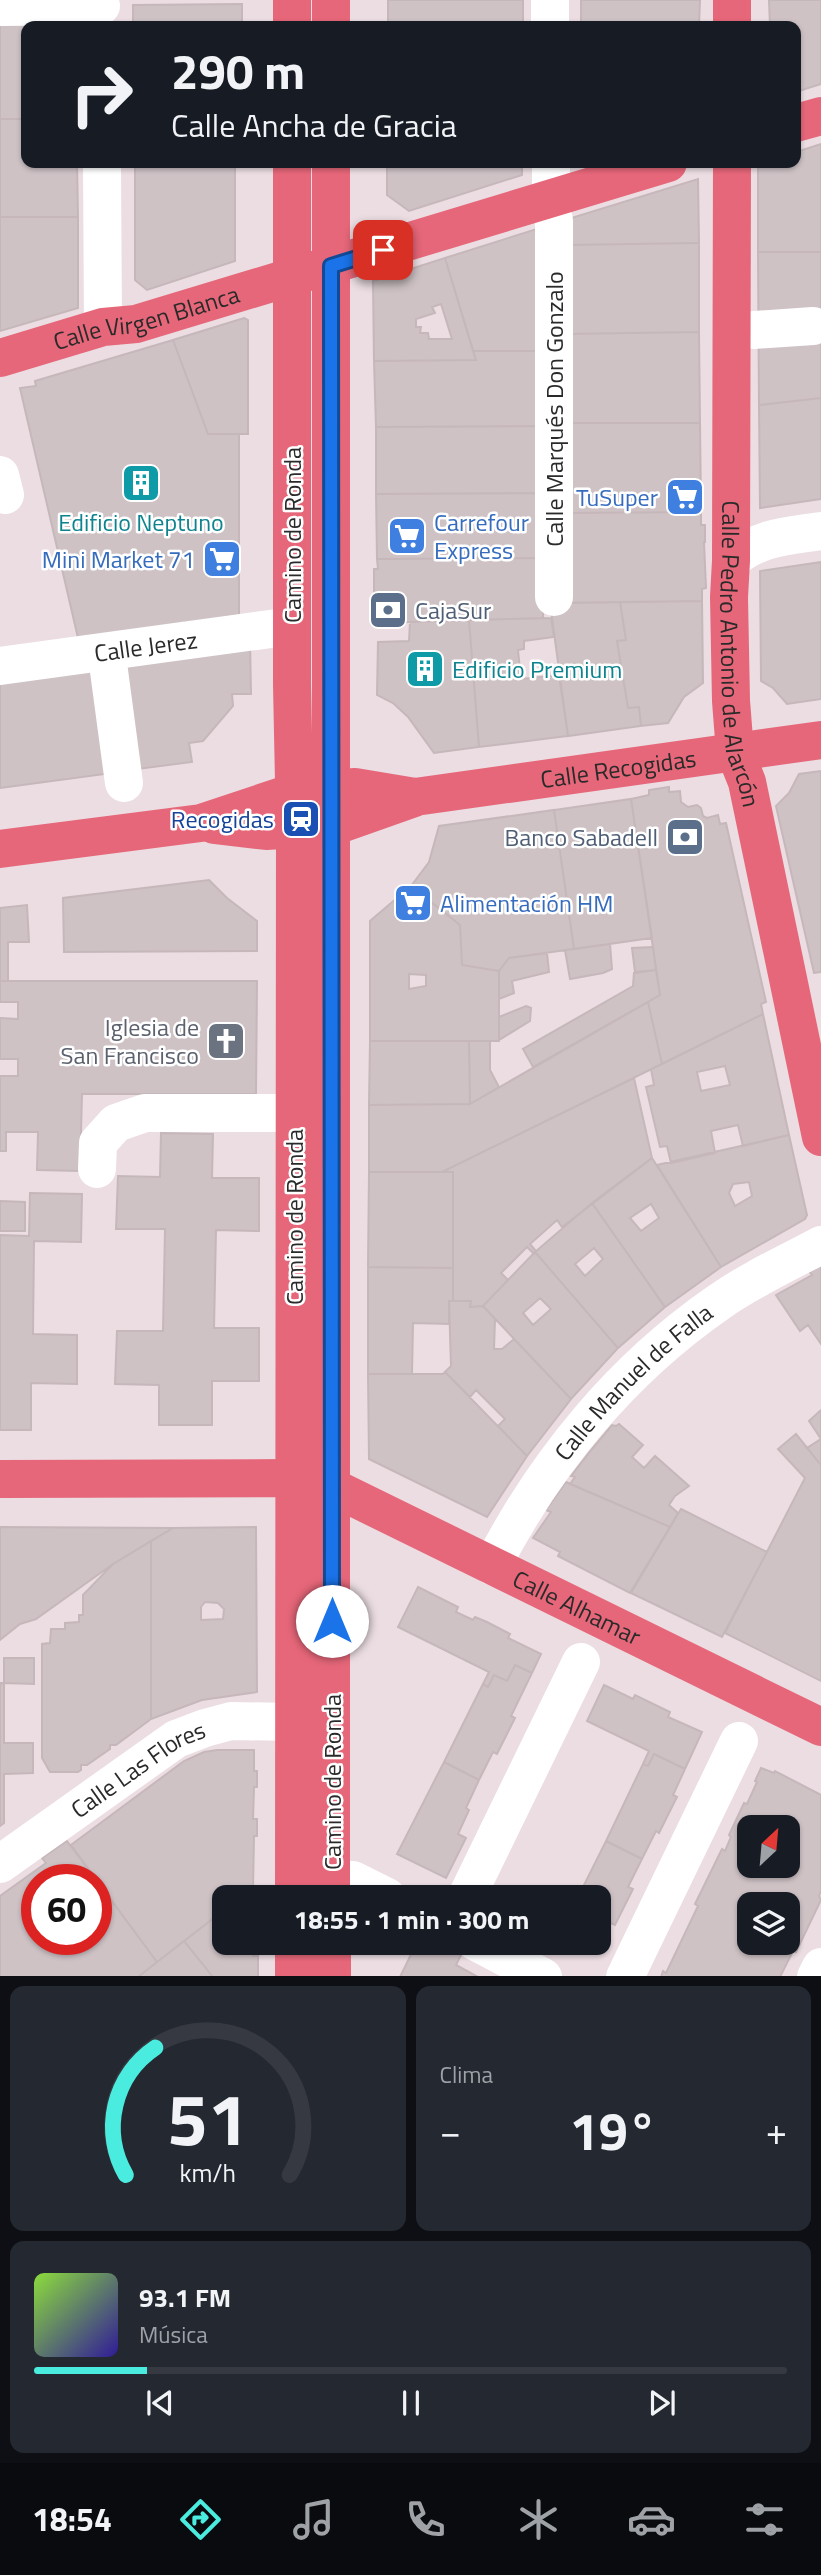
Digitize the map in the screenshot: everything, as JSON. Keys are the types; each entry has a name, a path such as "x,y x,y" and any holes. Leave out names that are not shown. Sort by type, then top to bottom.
{"main road":[{"path":"292,0 292,21"},
{"path":"331,0 331,21"},
{"path":"732,0 732,21"},
{"path":"801,122 821,116"},
{"name":"Camino de Ronda","path":"292,168 294,792 314,829 332,1487 331,1885"},
{"name":"Camino de Ronda","path":"293,1885 294,1113 314,829 333,788 331,168"},
{"path":"292,278 552,194 649,168"},
{"name":"Calle Pedro Antonio de Alarcón","path":"732,168 730,701 735,752 747,782 821,1137"},
{"name":"Calle Virgen Blanca","path":"0,358 103,327 136,324 292,278"},
{"path":"332,730 400,794"},
{"name":"Calle Recogidas","path":"201,823 266,831 314,829 400,794 821,740"},
{"name":"Calle Recogidas","path":"333,788 355,787 400,794"},
{"path":"0,849 201,823 294,792 333,788"},
{"name":"Calle Alhamar","path":"0,1479 294,1478 332,1487 821,1727"},
{"path":"294,1955 294,1976"},
{"path":"332,1955 332,1976"}],"street":[{"path":"550,0 550,21"},
{"path":"0,6 101,11"},
{"path":"102,168 103,327"},
{"name":"Calle Marqués Don Gonzalo","path":"552,194 554,597"},
{"path":"754,330 813,326"},
{"path":"732,561 744,550 768,539 821,531"},
{"name":"Calle Jerez","path":"0,666 292,626"},
{"path":"107,656 124,783"},
{"path":"97,1169 98,1143 116,1123 145,1113 294,1113"},
{"name":"Calle Manuel de Falla","path":"492,1566 513,1526 591,1415 648,1356 720,1301 821,1245"},
{"path":"472,1885 581,1662"},
{"name":"Calle Las Flores","path":"0,1864 176,1739 231,1721 294,1722"},
{"path":"625,1976 739,1741"},
{"path":"341,1885 353,1880 363,1885"},
{"path":"502,1955 543,1976"},
{"path":"816,1976 821,1967"}],"building":[{"path":"388,0 523,0 523,21 388,21"},
{"path":"581,0 700,0 699,21 581,21"},
{"path":"769,0 821,0 821,84 801,90 801,21 770,21"},
{"path":"242,4 242,21 133,21 133,5"},
{"path":"0,24 21,24 21,119 0,119"},
{"path":"0,119 21,119 21,168 77,168 78,217 0,217"},
{"path":"821,144 821,252 758,252 758,168 801,168 801,150"},
{"path":"135,168 235,168 235,261 147,290 135,280"},
{"path":"387,168 522,168 522,175 409,211 387,195"},
{"path":"698,179 699,243 565,245 565,220"},
{"path":"0,217 78,217 78,308 0,331"},
{"path":"543,227 546,351 473,351 445,258"},
{"path":"699,243 699,332 566,334 565,245"},
{"path":"758,252 821,252 821,398 759,405"},
{"path":"445,258 476,360 374,361 373,281","holes":["441,304 452,339 429,339 428,333 420,333 421,327 416,327 416,319 435,313 432,307"]},
{"path":"244,318 248,320 248,434 208,434 173,340"},
{"path":"699,332 700,423 566,423 566,334"},
{"name":"Edificio Neptuno","path":"173,340 208,434 239,434 239,615 78,638 20,388 36,386 35,381"},
{"path":"473,351 546,351 547,426 376,427 374,361 476,360"},
{"path":"821,398 821,499 760,508 759,405"},
{"path":"566,423 700,423 701,512 566,513"},
{"path":"545,426 544,493 376,494 376,427"},
{"path":"544,493 544,558 377,559 376,494"},
{"path":"701,512 701,525 705,525 706,588 702,589 702,601 567,603 566,513"},
{"path":"544,558 543,618 379,623 378,615 374,615 374,569 378,569 377,559"},
{"path":"821,562 821,699 787,704 773,688 761,681 760,571"},
{"path":"702,601 703,683 684,697 668,723 641,726 639,707 628,708 617,641 626,640 620,602"},
{"path":"620,602 626,640 617,641 628,708 639,707 641,726 568,736 550,603"},
{"path":"551,618 554,637 524,641 524,649 518,650 521,679 559,675 568,736 479,747 469,620"},
{"name":"Edificio Premium","path":"469,620 479,747 434,753 408,717 393,703 377,695 378,642 409,641 410,622"},
{"path":"250,640 251,694 232,694 233,706 203,741 189,743 192,762 138,769 122,657"},
{"path":"91,660 105,774 0,788 0,673"},
{"path":"821,771 821,972 814,973 776,806 789,793 799,774"},
{"path":"669,787 669,792 680,791 681,802 688,807 697,805 703,816 707,818 718,815 720,824 726,823 766,1002 761,1004 763,1014 662,1064 648,1002 660,995 631,799 649,795 649,790"},
{"path":"631,799 652,938 574,949 554,810"},
{"path":"554,810 574,949 509,958 499,971 462,965 460,925 411,886 429,862 439,826"},
{"path":"209,880 257,921 257,951 64,952 63,898"},
{"path":"411,886 460,925 462,965 499,971 499,1041 370,1041 370,921","holes":["409,974 426,975 426,986 409,989"]},
{"path":"27,905 29,942 8,942 8,981 0,981 0,908"},
{"path":"610,944 612,969 570,979 565,950"},
{"path":"653,947 656,970 635,972 632,948"},
{"path":"547,953 549,972 512,981 514,993 499,999 499,971 509,958"},
{"path":"656,970 660,995 533,1067 523,1049 633,986 634,973"},
{"path":"0,981 257,981 256,1094 82,1094 80,1171 37,1170 38,1132 6,1132 6,1151 0,1151 0,1076 18,1076 18,1059 0,1059 0,1018 18,1019 18,1002 0,1002"},
{"path":"648,1002 662,1064 442,1172 369,1172 369,1105 470,1104"},
{"path":"526,1006 531,1008 530,1021 499,1040 499,1017"},
{"path":"763,1014 789,1135 743,1146 738,1125 711,1131 715,1153 671,1163 667,1146 660,1147 646,1087 654,1085 651,1069","holes":["725,1066 730,1085 701,1091 697,1072"]},
{"path":"370,1041 469,1041 470,1104 369,1105"},
{"path":"469,1041 490,1041 490,1070 499,1087 470,1104"},
{"path":"634,1078 652,1158 562,1227 557,1220 530,1244 536,1251 534,1254 527,1247 501,1273 508,1280 483,1306 470,1307 471,1301 453,1301 453,1172 442,1172"},
{"path":"161,1133 213,1134 212,1178 259,1178 259,1231 216,1230 214,1328 259,1328 259,1381 212,1381 212,1425 159,1425 159,1385 115,1384 117,1331 163,1331 165,1229 116,1229 118,1176 160,1177"},
{"path":"789,1135 807,1215 805,1219 721,1267 657,1165","holes":["749,1182 752,1196 735,1206 729,1193 733,1184"]},
{"path":"652,1158 721,1267 665,1307 592,1203","holes":["651,1204 659,1218 641,1231 630,1218"]},
{"path":"369,1172 453,1172 453,1268 368,1267"},
{"path":"30,1193 82,1194 81,1242 34,1241 33,1334 77,1335 77,1384 31,1383 31,1430 0,1430 0,1235 29,1236"},
{"path":"0,1201 25,1202 25,1231 0,1231"},
{"path":"592,1203 665,1307 618,1348 535,1252","holes":["594,1248 603,1259 585,1276 575,1264"]},
{"path":"535,1252 618,1348 571,1399 483,1306","holes":["540,1298 551,1309 533,1325 523,1313"]},
{"path":"821,1264 821,1344 808,1325 800,1331 776,1295 812,1275 809,1271"},
{"path":"368,1267 453,1268 453,1301 449,1301 449,1324 413,1323 412,1374 368,1374"},
{"path":"449,1301 471,1301 470,1307 483,1306 495,1319 494,1349 502,1349 514,1339 571,1399 527,1456 498,1426 505,1419 476,1390 470,1397 445,1372 451,1366"},
{"path":"445,1372 527,1456 487,1517 369,1459 368,1374"},
{"path":"821,1410 821,1439 809,1421"},
{"path":"619,1424 643,1445 632,1457 644,1468 655,1456 689,1486 675,1496 669,1505 678,1513 670,1527 570,1484 575,1477 571,1476 592,1449 612,1425"},
{"path":"796,1434 821,1465 821,1681 725,1633 805,1478 778,1449"},
{"path":"821,1439 821,1465 807,1448"},
{"path":"566,1482 670,1527 630,1593 558,1556 560,1552 533,1538 551,1512 546,1510"},
{"path":"681,1509 767,1552 722,1637 631,1593"},
{"path":"0,1527 173,1528 113,1564 36,1619 20,1624 0,1640"},
{"path":"256,1527 257,1692 202,1700 151,1719 151,1541 173,1528","holes":["205,1602 218,1603 224,1609 223,1619 201,1620 201,1607"]},
{"path":"151,1541 151,1719 116,1745 110,1745 110,1749 87,1765 81,1765 78,1772 50,1772 42,1758 42,1644 50,1643 51,1629 65,1629 65,1623 79,1622 79,1615 83,1615 83,1595 113,1564"},
{"path":"418,1587 458,1607 456,1612 473,1620 475,1617 487,1622 510,1634 508,1638 541,1654 532,1673 515,1665 507,1681 494,1675 488,1687 483,1684 489,1672 398,1627"},
{"path":"4,1658 34,1658 34,1684 4,1683"},
{"path":"515,1665 532,1673 511,1716 515,1718 497,1754 493,1752 479,1780 444,1762 483,1684 488,1687 494,1675 507,1681"},
{"path":"0,1683 4,1683 4,1743 33,1743 33,1773 4,1774 4,1823 0,1826"},
{"path":"604,1685 633,1699 635,1695 670,1712 668,1717 702,1732 685,1769 654,1754 648,1766 643,1764 649,1751 587,1721"},
{"path":"254,1750 257,1787 254,1787 253,1819 257,1819 257,1836 254,1836 253,1885 212,1885 212,1919 157,1962 112,1901 112,1864 85,1864 71,1845 184,1761 204,1752"},
{"path":"654,1754 685,1769 673,1795 677,1797 642,1859 606,1841 643,1764 648,1766"},
{"path":"444,1762 479,1780 458,1834 466,1838 446,1878 397,1854"},
{"path":"761,1768 774,1773 775,1771 821,1795 821,1900 800,1944 800,1892 737,1892 737,1955 791,1955 780,1976 661,1976 663,1971 666,1973 722,1849 725,1851 737,1818 737,1878 800,1878 800,1815 738,1815 744,1803 747,1804"},
{"path":"67,1841 84,1864 45,1864 42,1858"},
{"path":"606,1841 642,1859 628,1887 633,1889 615,1925 611,1923 611,1885 584,1885"},
{"path":"21,1881 21,1955 112,1955 112,1902 157,1962 139,1976 0,1976 0,1896"},
{"path":"212,1919 212,1955 258,1956 258,1976 212,1976 184,1941"},
{"path":"184,1941 212,1976 139,1976"},
{"path":"411,1955 461,1955 456,1965 476,1976 400,1976"}],"place":[{"name":"Edificio Neptuno","path":"141,483"},
{"name":"TuSuper","path":"685,497"},
{"name":"Carrefour Express","path":"407,536"},
{"name":"Mini Market 71","path":"222,559"},
{"name":"CajaSur","path":"388,610"},
{"name":"Edificio Premium","path":"425,669"},
{"name":"Recogidas","path":"301,819"},
{"name":"Banco Sabadell","path":"685,837"},
{"name":"Alimentación HM","path":"413,903"},
{"name":"Iglesia de San Francisco","path":"226,1041"}],"route":[{"path":"332,1621 331,266 383,250"}]}
